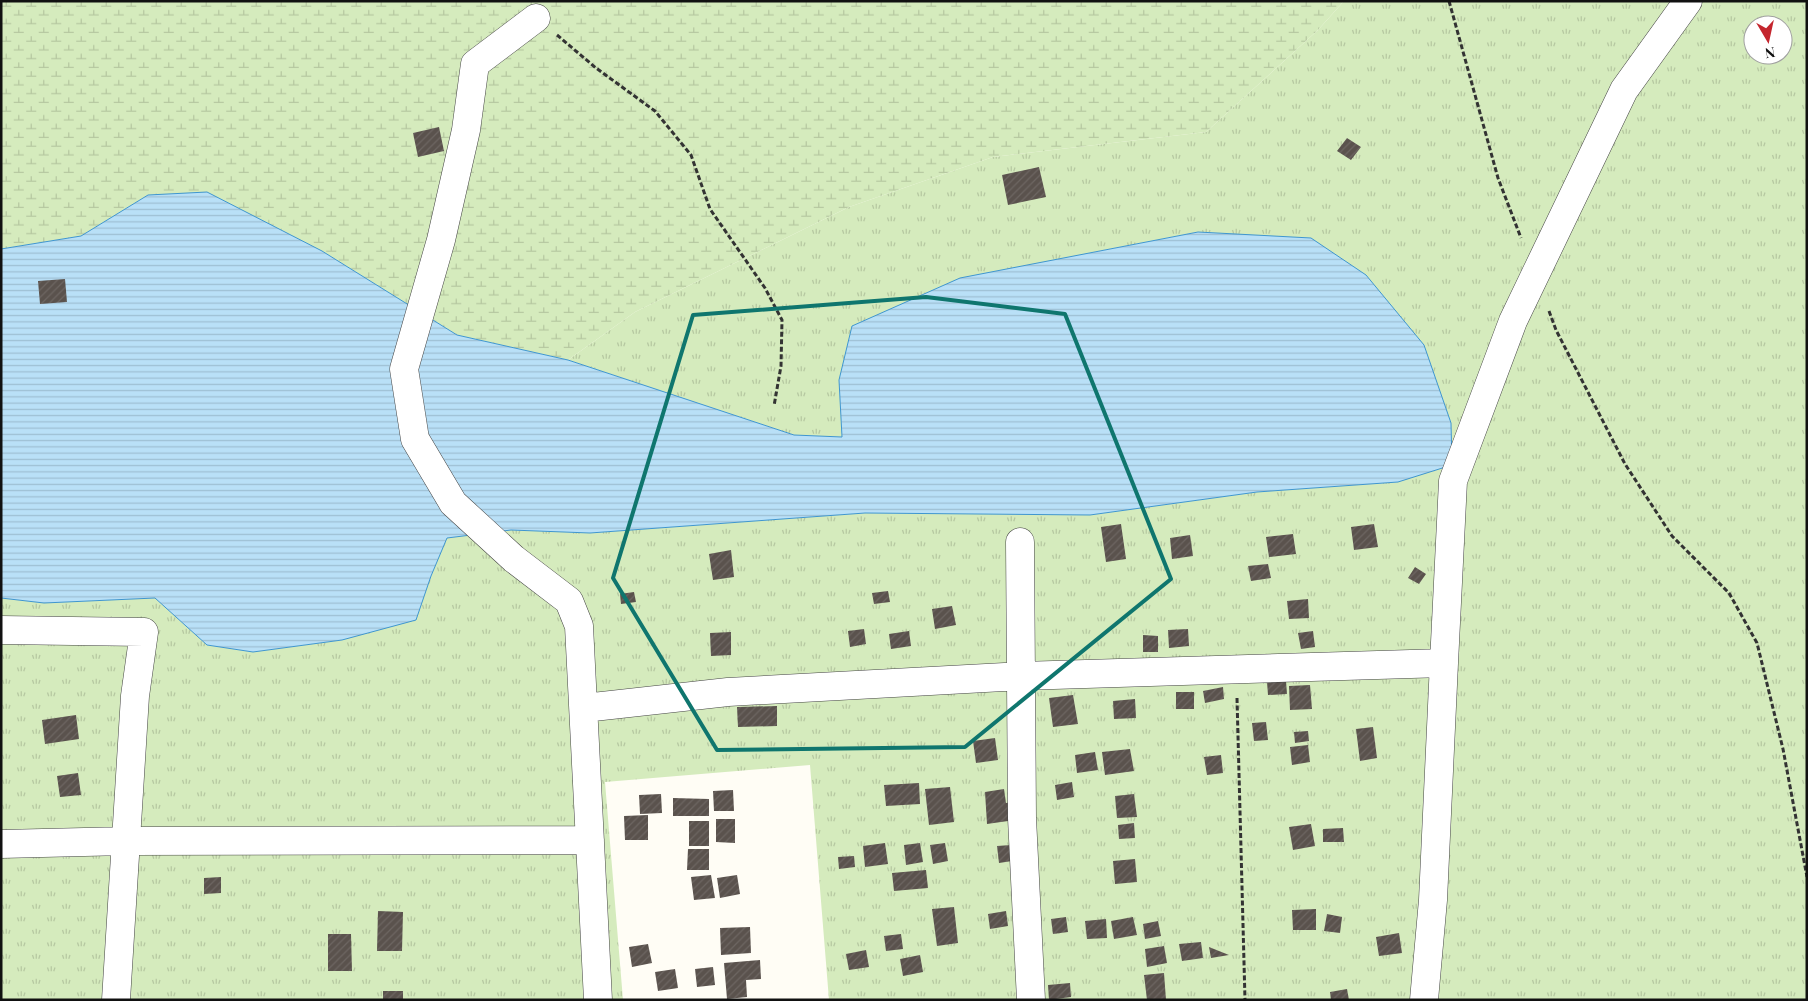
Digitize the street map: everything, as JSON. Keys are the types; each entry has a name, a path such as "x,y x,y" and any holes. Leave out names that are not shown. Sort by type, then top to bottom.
{"street":[{"path":"1424,1000 1433,900 1453,481 1513,321 1624,90 1688,1"},
{"path":"536,18 475,64 466,130 441,240 404,370 415,439 453,503 514,559 569,601 579,626 598,1000"},
{"path":"1020,542 1022,818 1032,1000"},
{"path":"1,630 144,632 135,696 116,1000"},
{"path":"584,708 728,692 1020,676 1444,663"},
{"path":"1,844 126,841 590,840"}],"path":[{"path":"1449,1 1498,178 1522,240"},
{"path":"536,18 596,68 655,111 691,155 710,209 765,288 782,320 781,366 774,406"},
{"path":"1546,303 1556,330 1625,464 1672,536 1729,594 1757,643 1783,749 1807,877"},
{"path":"1237,695 1246,1000"}],"highlighted area":[{"path":"926,297 1065,314 1171,579 965,747 717,750 613,578 693,315"}],"green space":[{"path":"1,1 1344,1 1318,30 1206,132 993,157 849,207 635,312 568,360 457,335 322,251 148,195 81,236 1,249"},
{"path":"1344,1 1807,1 1807,1000 829,1000 810,765 605,782 623,1000 1,1000 1,598 44,603 155,598 207,645 253,652 342,640 431,576 446,538 511,530 590,533 865,513 1090,515 1257,492 1398,482 1198,232 1089,253 839,380 842,437 794,435 568,360 635,312 849,207 993,157 1206,132 1318,30"}],"water":[{"path":"207,192 322,251 457,335 568,360 794,435 842,437 839,380 852,326 960,278 1198,232 1311,238 1366,275 1424,345 1451,423 1452,465 1398,482 1257,492 1090,515 865,513 590,533 511,530 447,538 431,576 416,620 342,640 253,652 207,645 155,598 44,603 1,598 1,249 81,236 148,195"}],"building":[{"path":"439,127 444,151 418,157 413,133"},
{"path":"1347,138 1361,147 1351,160 1337,151"},
{"path":"1039,167 1046,197 1008,205 1002,175"},
{"path":"65,279 67,302 40,304 38,281"},
{"path":"1121,524 1126,559 1106,562 1101,527"},
{"path":"1374,524 1378,547 1354,550 1351,527"},
{"path":"1293,534 1296,554 1269,557 1266,537"},
{"path":"1190,535 1193,556 1172,559 1170,538"},
{"path":"731,550 734,577 713,580 709,554"},
{"path":"1268,564 1271,578 1251,581 1248,566"},
{"path":"1415,567 1426,574 1419,584 1408,578"},
{"path":"888,591 890,602 874,604 872,593"},
{"path":"634,592 636,602 621,604 620,594"},
{"path":"1308,599 1309,618 1289,619 1287,601"},
{"path":"952,606 956,625 935,629 932,609"},
{"path":"864,629 866,644 850,647 848,631"},
{"path":"1188,629 1189,646 1169,648 1168,630"},
{"path":"909,631 911,646 891,649 889,634"},
{"path":"1313,631 1315,647 1301,649 1298,633"},
{"path":"731,632 731,655 711,656 710,633"},
{"path":"1143,635 1158,636 1158,652 1143,652"},
{"path":"1286,681 1287,694 1268,695 1267,682"},
{"path":"1310,685 1312,709 1290,710 1289,686"},
{"path":"1223,687 1224,699 1205,703 1203,691"},
{"path":"1176,692 1194,692 1194,709 1176,709"},
{"path":"1073,695 1078,724 1053,727 1049,698"},
{"path":"1135,699 1136,718 1114,719 1113,701"},
{"path":"777,706 777,726 738,727 737,707"},
{"path":"76,715 79,739 45,744 42,720"},
{"path":"1266,722 1268,740 1254,741 1252,723"},
{"path":"1373,727 1377,758 1360,761 1356,729"},
{"path":"1308,731 1309,741 1295,743 1294,732"},
{"path":"995,738 998,760 976,763 973,741"},
{"path":"1308,745 1310,762 1292,765 1290,747"},
{"path":"1130,749 1134,771 1105,775 1102,752"},
{"path":"1095,752 1098,770 1077,773 1075,755"},
{"path":"1221,755 1223,773 1207,775 1204,757"},
{"path":"78,773 81,795 60,797 57,776"},
{"path":"1072,782 1074,797 1057,800 1055,785"},
{"path":"919,783 920,804 886,806 884,785"},
{"path":"950,787 954,822 929,825 925,789"},
{"path":"1004,789 1006,803 1013,802 1015,820 987,824 985,792"},
{"path":"733,790 734,811 714,811 713,791"},
{"path":"661,794 662,813 640,814 639,795"},
{"path":"1134,794 1137,817 1117,818 1115,796"},
{"path":"673,798 709,799 709,816 673,816"},
{"path":"648,815 648,840 625,840 624,816"},
{"path":"716,819 735,819 735,843 716,842"},
{"path":"689,821 709,821 709,846 689,846"},
{"path":"1134,823 1135,838 1119,839 1118,825"},
{"path":"1311,824 1315,846 1293,850 1289,827"},
{"path":"1343,828 1344,842 1323,842 1323,829"},
{"path":"885,843 888,864 865,867 863,846"},
{"path":"920,843 923,862 906,865 904,845"},
{"path":"945,843 948,861 933,864 930,845"},
{"path":"1011,845 1012,861 999,863 997,846"},
{"path":"688,849 709,849 709,870 687,870"},
{"path":"854,856 855,867 839,869 838,857"},
{"path":"1135,859 1137,882 1115,884 1113,861"},
{"path":"926,870 928,888 894,891 892,873"},
{"path":"711,875 715,898 694,900 691,877"},
{"path":"737,875 740,894 720,898 717,878"},
{"path":"221,877 221,893 204,894 204,878"},
{"path":"954,907 958,943 937,946 932,909"},
{"path":"1316,909 1316,930 1293,930 1292,910"},
{"path":"378,911 403,912 402,951 377,951"},
{"path":"1006,911 1008,926 990,929 988,914"},
{"path":"1327,914 1342,917 1340,933 1324,931"},
{"path":"1066,917 1068,932 1053,934 1051,919"},
{"path":"1133,917 1137,935 1114,939 1111,921"},
{"path":"1106,919 1107,938 1087,939 1085,921"},
{"path":"1158,921 1161,936 1145,939 1143,924"},
{"path":"750,927 751,953 721,955 720,928"},
{"path":"1399,933 1402,953 1379,956 1376,937"},
{"path":"328,934 351,934 352,971 328,971"},
{"path":"901,934 903,949 886,951 884,936"},
{"path":"1201,942 1203,958 1182,961 1179,944"},
{"path":"648,944 652,963 632,967 629,947"},
{"path":"1164,946 1167,963 1147,967 1145,949"},
{"path":"1209,947 1229,955 1211,958"},
{"path":"866,950 869,967 849,970 846,954"},
{"path":"920,955 923,972 903,976 900,959"},
{"path":"760,960 761,979 746,980 747,997 727,999 724,963"},
{"path":"713,967 715,985 697,987 695,969"},
{"path":"675,969 678,988 658,991 655,972"},
{"path":"1164,973 1166,1000 1147,1000 1144,975"},
{"path":"1070,983 1071,997 1049,1000 1048,985"},
{"path":"1347,989 1349,1000 1331,1000 1330,992"},
{"path":"383,991 403,991 403,1000 383,1000"}]}
